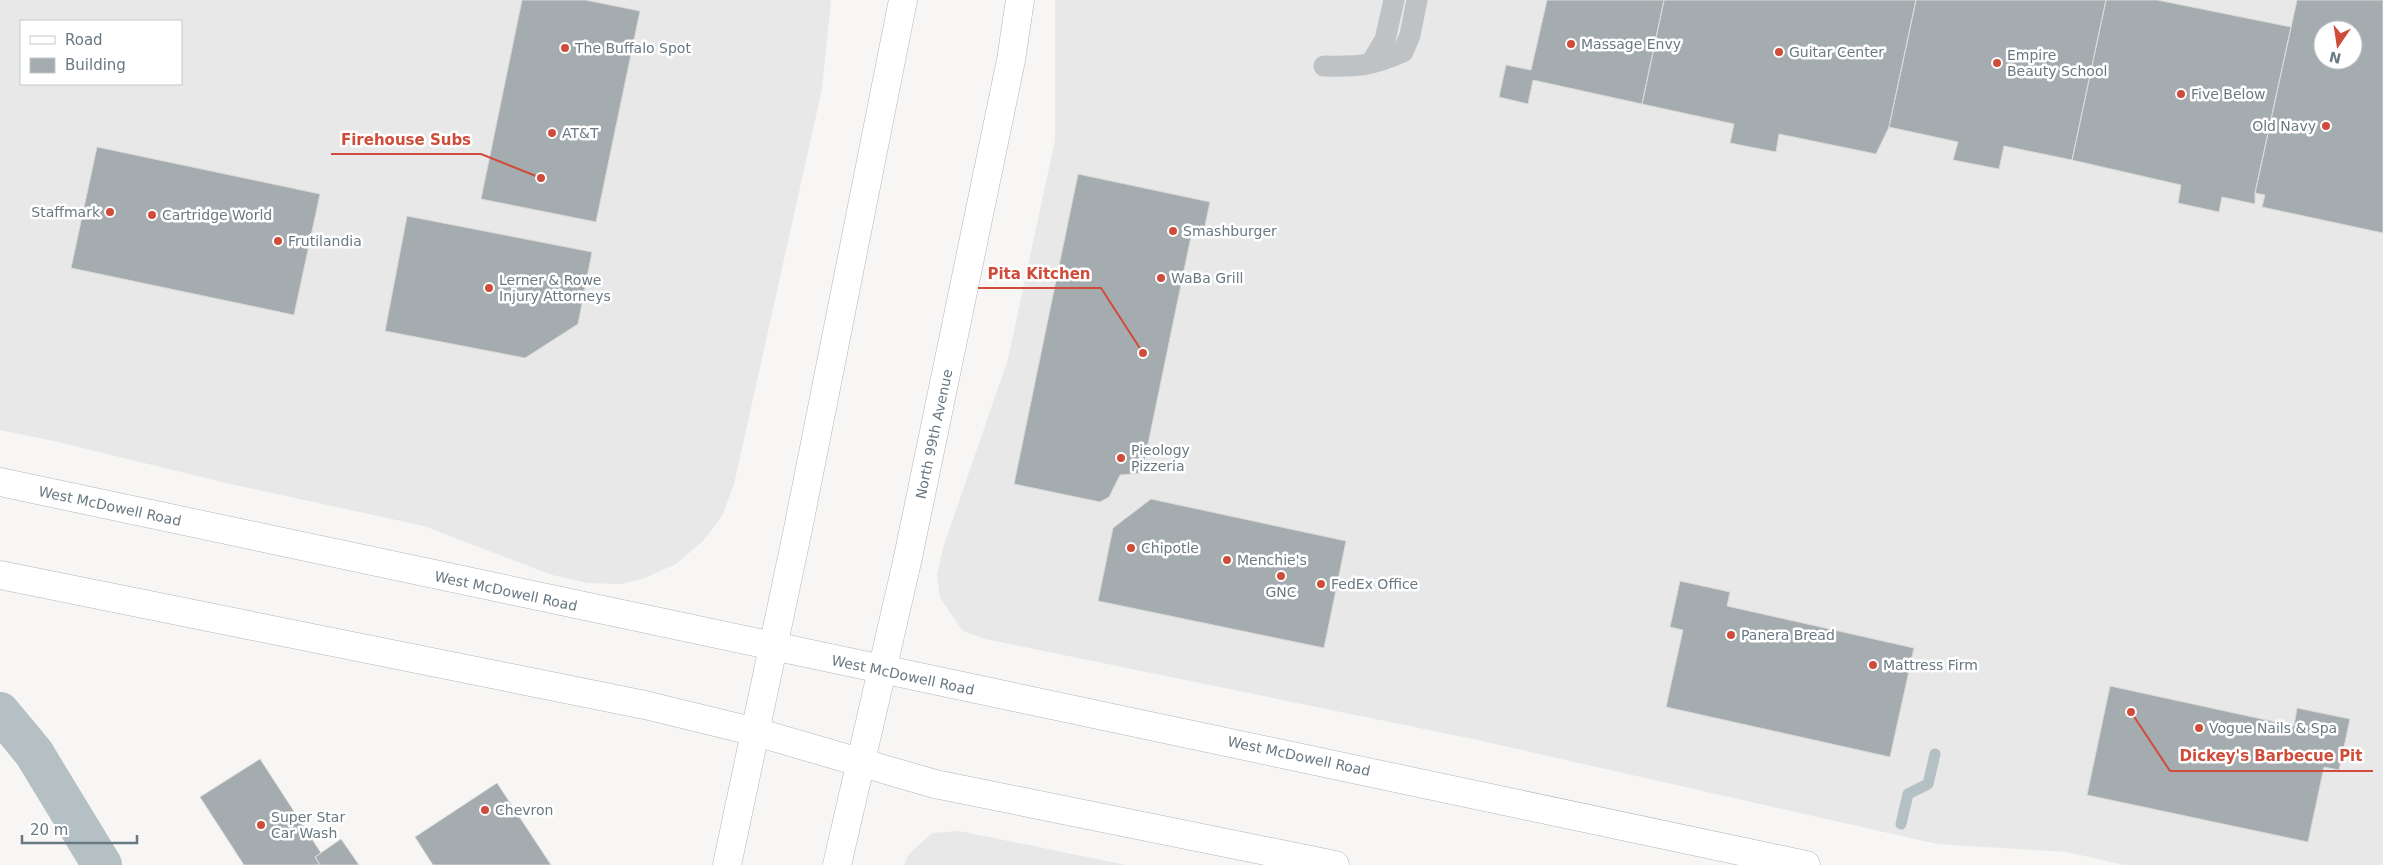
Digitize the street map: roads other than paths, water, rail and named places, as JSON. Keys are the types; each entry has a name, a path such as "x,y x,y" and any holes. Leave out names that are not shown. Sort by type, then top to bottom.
{"main road":[{"path":"727,865 756,732 903,0"},
{"name":"North 99th Avenue","path":"838,865 863,762 907,562 1001,108 1020,0"},
{"name":"West McDowell Road","path":"0,482 773,648 1276,751 1806,865"},
{"path":"0,575 645,705 756,732 935,784 1335,865"}],"lane":[{"path":"1371,63 1385,40 1394,0"},
{"path":"1324,66 1357,67 1403,52 1410,35 1417,0"}],"waterway":[{"path":"0,712 34,753 102,865"},
{"path":"1901,824 1908,794 1928,784 1935,754"}],"place":[{"name":"Massage Envy","path":"1571,44"},
{"name":"The Buffalo Spot","path":"565,48"},
{"name":"Guitar Center","path":"1779,52"},
{"name":"Empire Beauty School","path":"1997,63"},
{"name":"Five Below","path":"2181,94"},
{"name":"Old Navy","path":"2326,126"},
{"name":"AT&T","path":"552,133"},
{"name":"Firehouse Subs","path":"541,178"},
{"name":"Staffmark","path":"110,212"},
{"name":"Cartridge World","path":"152,215"},
{"name":"Smashburger","path":"1173,231"},
{"name":"Frutilandia","path":"278,241"},
{"name":"WaBa Grill","path":"1161,278"},
{"name":"Lerner & Rowe Injury Attorneys","path":"489,288"},
{"name":"Pita Kitchen","path":"1143,353"},
{"name":"Pieology Pizzeria","path":"1121,458"},
{"name":"Chipotle","path":"1131,548"},
{"name":"Menchie's","path":"1227,560"},
{"name":"GNC","path":"1281,576"},
{"name":"FedEx Office","path":"1321,584"},
{"name":"Panera Bread","path":"1731,635"},
{"name":"Mattress Firm","path":"1873,665"},
{"name":"Dickey's Barbecue Pit","path":"2131,712"},
{"name":"Vogue Nails & Spa","path":"2199,728"},
{"name":"Chevron","path":"485,810"},
{"name":"Super Star Car Wash","path":"261,825"}]}
